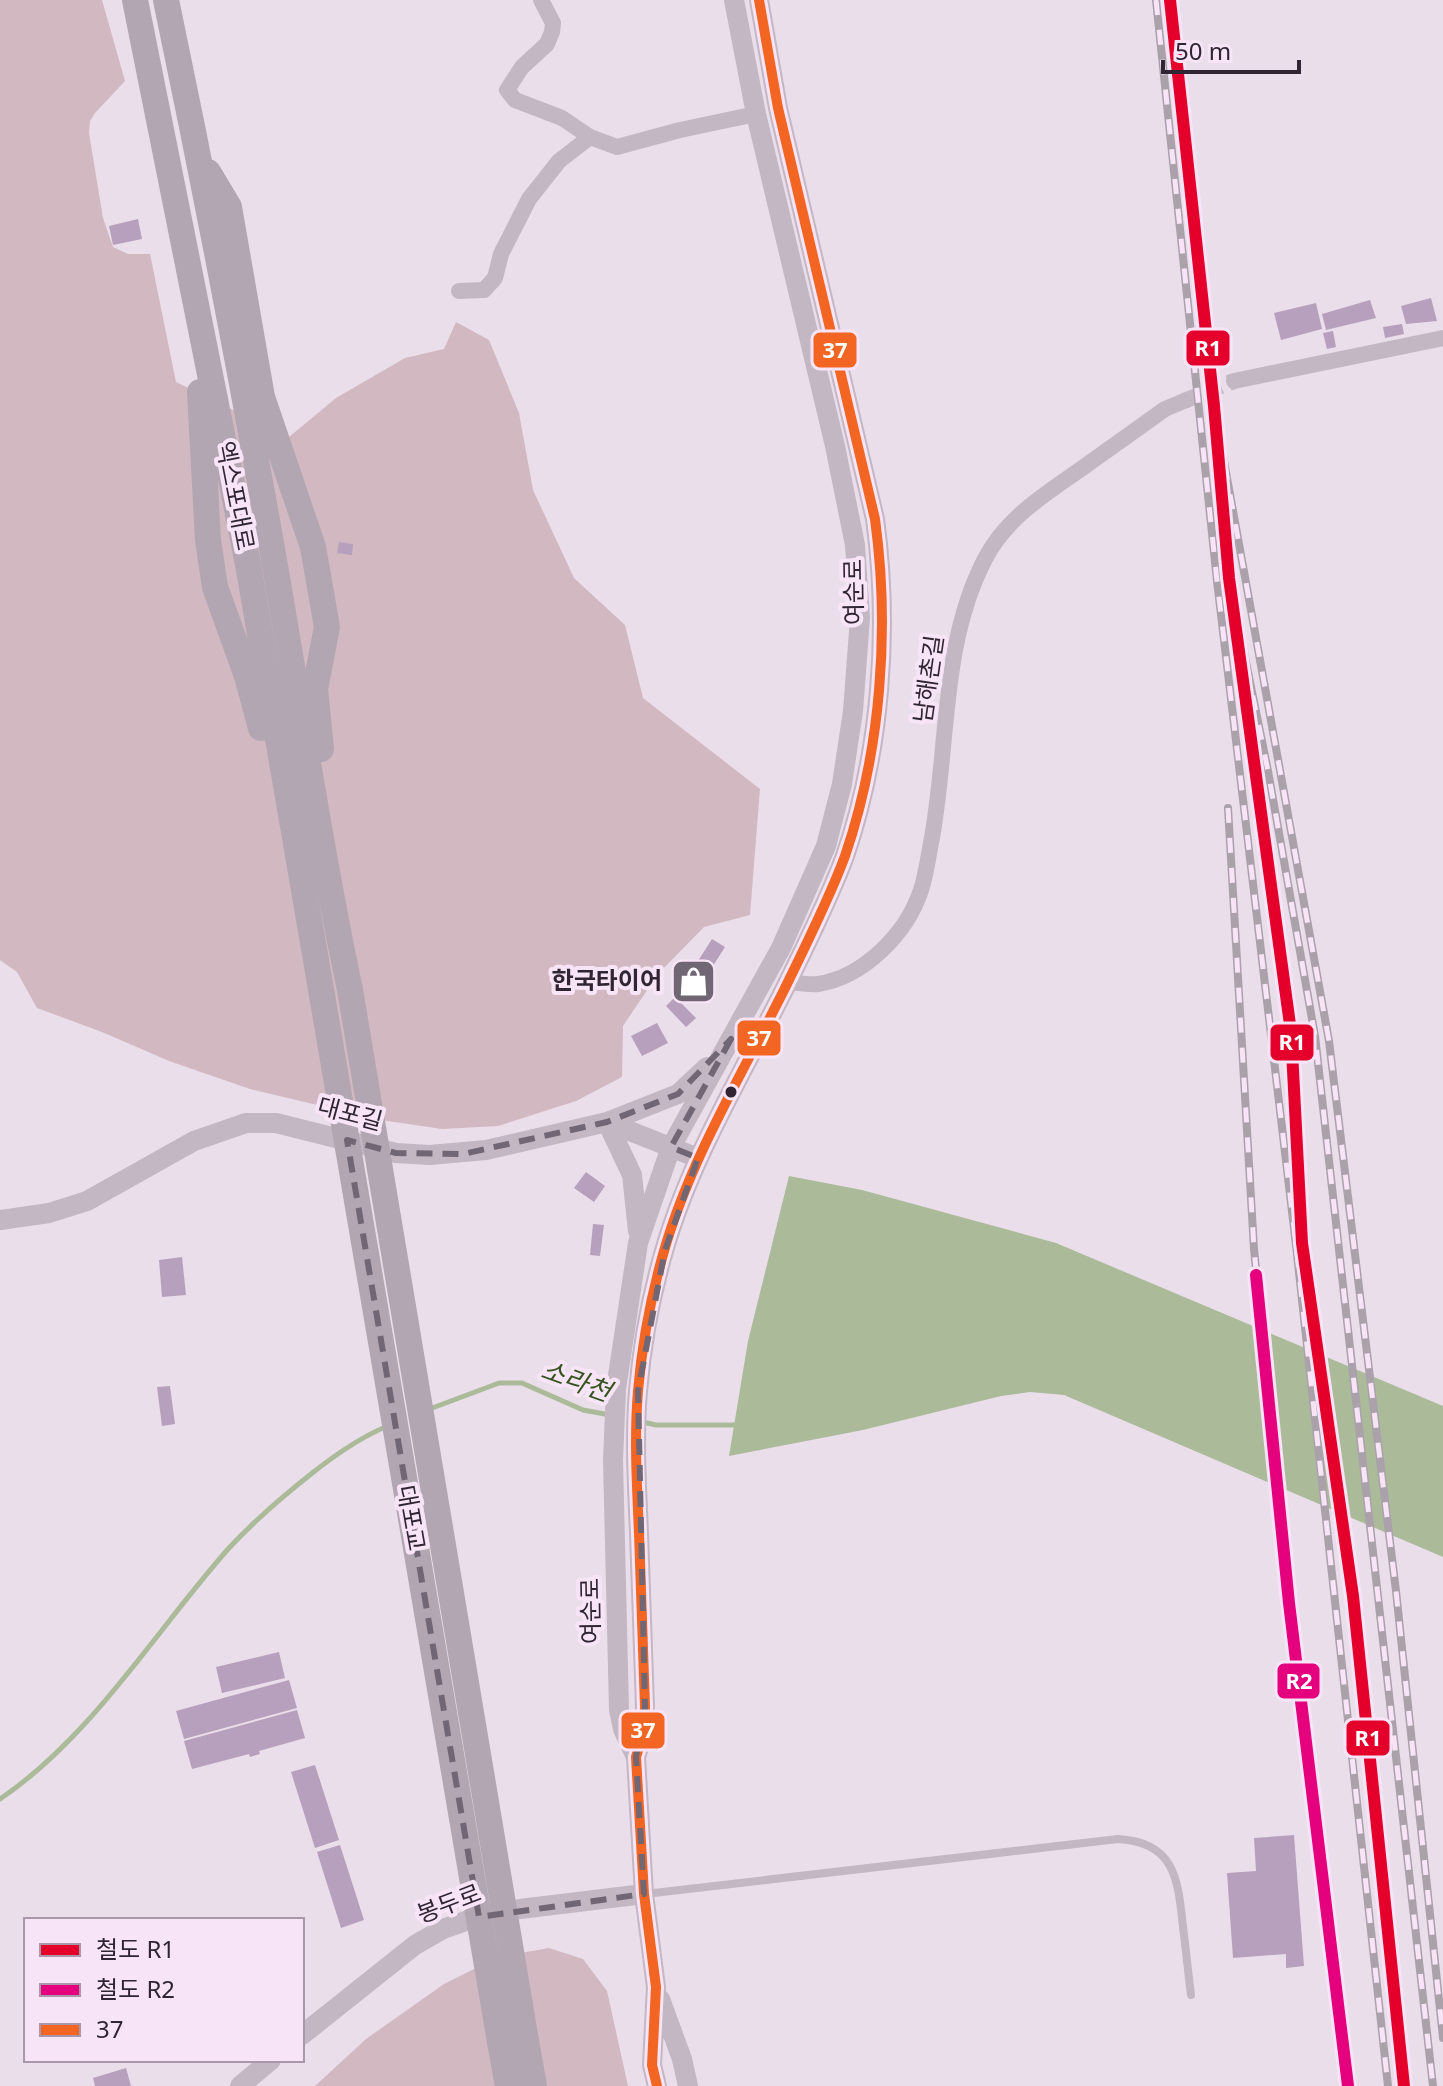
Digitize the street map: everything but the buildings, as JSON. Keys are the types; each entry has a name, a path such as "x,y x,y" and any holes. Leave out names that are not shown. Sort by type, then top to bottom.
{"highway":[{"path":"125,0 137,91 158,208 183,293 199,385 208,540 215,587 316,885"},
{"name":"엑스포대로","path":"135,0 316,885 350,990"},
{"name":"엑스포대로","path":"166,0 199,157 274,559 316,885 322,995"},
{"path":"199,157 229,207 262,397 313,547 326,613 325,645 315,689 325,786 316,885"},
{"name":"대포교","path":"350,990 512,2038"},
{"name":"대포교","path":"322,995 512,2038"},
{"path":"508,2086 512,2038"},
{"path":"512,2038 534,2086"}],"street":[{"path":"541,0 553,23 552,32 547,44 522,67 507,90 515,100 562,118 590,137 617,147 756,114"},
{"name":"여순로","path":"636,1757 623,1729 619,1710 613,1460 616,1389 638,1243 671,1147 781,948 826,846 842,784 853,711 860,618 855,545 841,474 756,114 734,0"},
{"name":"여순로","path":"657,2086 652,2065 656,1987 644,1894 636,1757 643,1734 645,1707 636,1463 638,1391 653,1294 680,1202 698,1158 788,982 844,857 862,792 875,721 880,642 881,564 875,519 778,108 759,0"},
{"path":"459,291 484,290 495,278 501,254 529,199 559,161 590,137"},
{"path":"1234,381 1443,338"},
{"name":"남해촌길","path":"788,982 816,984 859,969 878,954 917,900 936,814 959,632 973,585 998,537 1026,508 1165,409 1184,401"},
{"name":"대포길","path":"0,1220 49,1213 87,1201 194,1141 246,1123 276,1123 396,1153 430,1155 486,1150 607,1122 678,1094 731,1039"},
{"path":"607,1122 698,1158"},
{"path":"607,1122 632,1175 638,1243"},
{"name":"봉두로","path":"304,2033 415,1945 443,1929 480,1916 520,1909 644,1894"},
{"name":"여순로","path":"656,1987 682,2059 688,2086"},
{"path":"240,2086 269,2062"}],"lane":[{"path":"644,1894 1118,1839 1132,1840 1154,1849 1175,1872 1191,1995"}],"highlighted area":[{"path":"731,1039 671,1147 698,1158 665,1250 638,1391 645,1707 636,1757 644,1894 479,1917 347,1140 396,1153 463,1154 607,1122 678,1094"}],"shaded area":[{"path":"0,0 102,0 125,81 90,121 89,133 103,218 113,247 128,254 150,254 176,382 289,437 336,398 405,358 444,349 456,322 489,340 519,413 533,490 574,578 625,625 643,698 760,789 750,915 704,927 658,974 623,1026 622,1077 576,1101 498,1126 442,1129 381,1120 250,1089 169,1061 37,1008 17,972 0,960"},
{"path":"789,1176 862,1190 1056,1243 1443,1406 1443,1557 1064,1395 1030,1392 1001,1396 863,1430 729,1456 748,1341"},
{"path":"549,1948 583,1959 607,1991 628,2086 315,2086 366,2039 444,1984 498,1957"}],"waterway":[{"name":"소라천","path":"427,1410 499,1383 522,1383 583,1410 610,1415"},
{"name":"소라천","path":"643,1422 656,1425 737,1425"},
{"name":"소라천","path":"0,1799 33,1774 94,1714 248,1528 329,1460 388,1426"}],"tunnel":[{"path":"1184,401 1234,381"}],"railway":[{"path":"1156,0 1217,581 1296,1245 1388,2086"},
{"path":"1214,406 1329,1041 1396,1591 1443,2038"},
{"path":"1229,578 1268,771 1315,1036 1433,2086"},
{"path":"1228,808 1254,1249 1289,1603 1348,2086"}],"rail line":[{"name":"R1","path":"1170,0 1214,406 1229,578 1291,1032 1302,1243 1353,1596 1404,2086"},
{"name":"R2","path":"1256,1275 1289,1603 1348,2086"}],"transit line":[{"name":"37","path":"657,2086 652,2065 656,1987 644,1894 636,1757 643,1734 645,1707 636,1444 638,1391 645,1338 664,1251 688,1182 809,939 845,856 867,775 882,646 875,519 778,108 759,0"}],"place":[{"name":"한국타이어","path":"693,981"}]}
